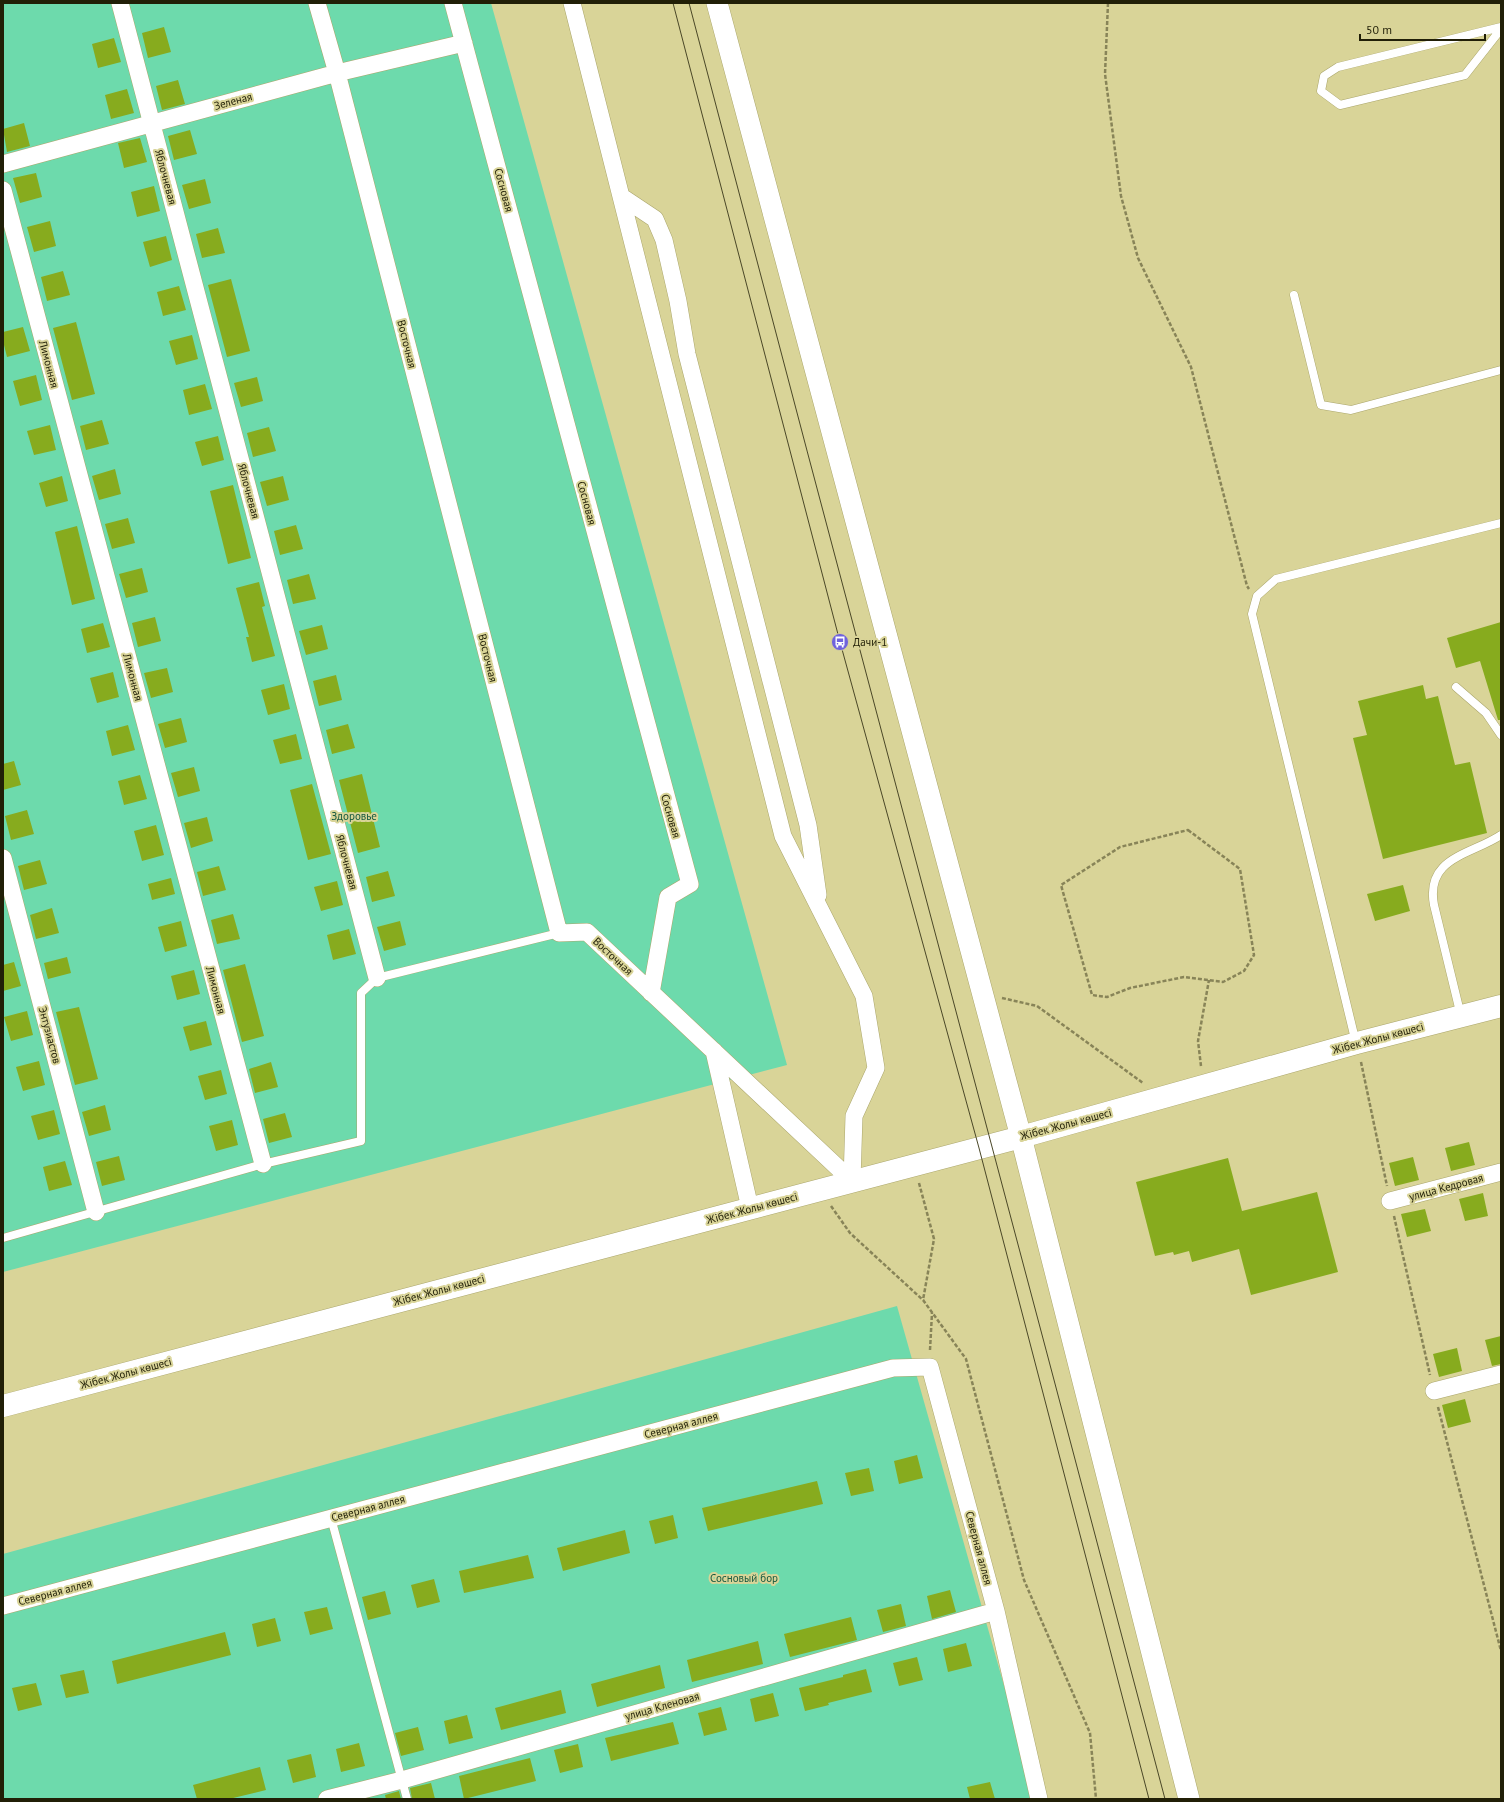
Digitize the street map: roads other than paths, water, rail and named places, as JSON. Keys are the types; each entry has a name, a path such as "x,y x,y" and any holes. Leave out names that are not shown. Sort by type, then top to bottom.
{"highway":[{"name":"Жібек Жолы көшесі","path":"3,1406 1021,1137 1357,1043 1501,1006"}],"street":[{"name":"Яблочневая","path":"120,3 377,978"},
{"name":"Восточная","path":"317,3 337,73 558,933 586,932 852,1181"},
{"name":"Сосновая","path":"454,3 690,884 668,897 651,993"},
{"path":"572,3 783,836 864,996 876,1068 854,1116 852,1181"},
{"path":"717,3 1021,1137 1189,1799"},
{"name":"Зеленая","path":"3,164 337,73 464,43"},
{"name":"Лимонная","path":"3,190 262,1164"},
{"path":"622,197 655,219 664,240 678,301 686,354 808,825 821,911"},
{"name":"Энтузиастов","path":"3,858 96,1212"},
{"path":"714,1051 750,1208"},
{"name":"улица Кедровая","path":"1390,1202 1501,1172"},
{"name":"Северная аллея","path":"3,1606 893,1368 930,1367 996,1610 1039,1799"},
{"path":"1434,1391 1501,1374"},
{"name":"улица Кленовая","path":"327,1799 402,1780 996,1610"}],"lane":[{"path":"1501,28 1465,75 1340,105 1321,91 1324,76 1338,67 1501,28"},
{"path":"1294,295 1321,404 1351,410 1501,370"},
{"path":"1357,1043 1252,614 1257,596 1276,579 1501,523"},
{"path":"1456,687 1486,713 1501,735"},
{"path":"1461,1016 1431,892 1437,872 1456,857 1491,842 1501,835"},
{"path":"3,1238 262,1164 361,1141 361,993 377,978 558,933"},
{"path":"331,1518 407,1799"}],"tram line":[{"path":"673,3 840,642 979,1148 1149,1799"},
{"path":"689,3 1165,1799"}],"place":[{"name":"Дачи-1","path":"840,642"}],"park label":[{"name":"Здоровье","path":"354,816"},
{"name":"Сосновый бор","path":"744,1578"}]}
